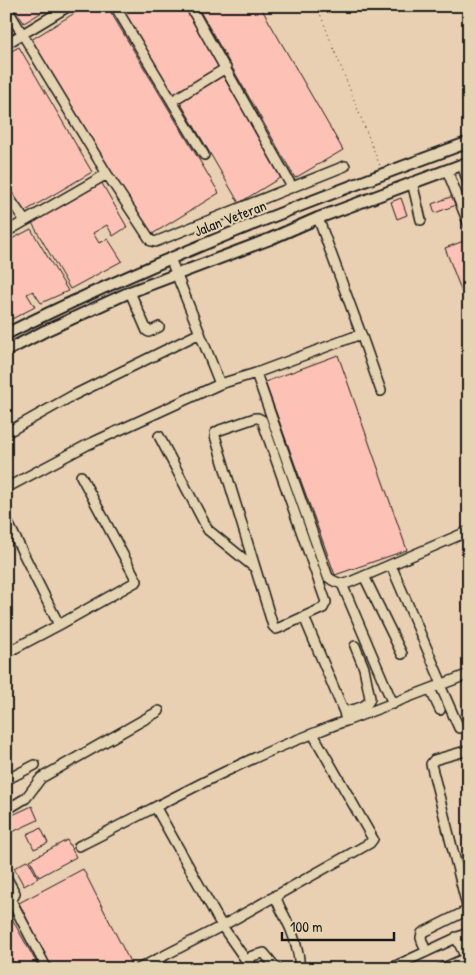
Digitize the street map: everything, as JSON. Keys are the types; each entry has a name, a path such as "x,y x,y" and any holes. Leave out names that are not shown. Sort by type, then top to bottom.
{"main road":[{"name":"Jalan Veteran","path":"6,334 140,270 469,142"},
{"path":"6,351 130,292 465,163"}],"street":[{"path":"6,44 69,6"},
{"path":"115,6 204,155"},
{"path":"190,6 292,187"},
{"path":"6,7 106,174 148,239 153,242 345,166"},
{"path":"172,100 226,68"},
{"path":"465,163 469,185"},
{"path":"447,170 469,225"},
{"path":"6,232 106,174"},
{"path":"412,182 421,220"},
{"path":"6,193 24,221"},
{"path":"318,218 381,391"},
{"path":"170,258 220,384"},
{"path":"130,292 147,331 149,332 159,327"},
{"path":"6,433 72,396 200,333"},
{"path":"6,488 87,445 220,384 256,373 361,334"},
{"path":"256,373 328,577 344,588 393,704"},
{"path":"258,418 262,420 326,602 323,608 276,628 273,626 255,568 215,436 220,430 258,418"},
{"path":"159,436 208,530 255,568"},
{"path":"6,653 136,581 81,476"},
{"path":"6,519 59,625"},
{"path":"344,588 364,576 392,569 469,531"},
{"path":"392,569 458,728"},
{"path":"364,576 402,654"},
{"path":"304,617 345,716"},
{"path":"78,846 156,808 227,770 313,734 367,705 370,698 364,668 355,646"},
{"path":"345,716 393,704 469,674"},
{"path":"430,689 440,710"},
{"path":"6,810 30,794 41,778 159,711"},
{"path":"138,969 222,926 374,839 313,734"},
{"path":"426,952 421,938 422,933 468,910 431,764 434,760 469,750"},
{"path":"6,780 35,765"},
{"path":"156,808 222,926 251,967"},
{"path":"6,877 15,893 8,901 47,969"},
{"path":"276,895 277,904 286,918 299,956 299,969"},
{"path":"393,968 469,932"},
{"path":"440,969 467,957 456,938"},
{"path":"251,967 250,960 252,956 264,953 278,969"}],"path":[{"path":"318,6 383,174"}],"building":[{"path":"13,6 52,6 24,23"},
{"path":"86,6 107,6 219,193 149,236 31,40"},
{"path":"120,6 185,6 220,67 172,95"},
{"path":"197,6 260,6 343,150 295,178"},
{"path":"6,19 13,30 6,34"},
{"path":"19,47 92,172 22,213 6,185 6,54"},
{"path":"223,76 283,176 239,203 180,102"},
{"path":"100,180 127,227 113,236 107,225 93,233 99,243 108,239 122,261 70,289 31,221"},
{"path":"453,196 456,205 435,213 432,204"},
{"path":"401,198 407,215 397,219 391,202"},
{"path":"31,229 68,291 41,303 33,291 27,294 35,307 6,322 6,304 12,301 6,291 6,242"},
{"path":"469,239 469,311 445,248"},
{"path":"338,355 407,550 335,575 265,382"},
{"path":"32,806 38,820 8,834 6,818"},
{"path":"41,828 48,843 34,849 27,834"},
{"path":"67,840 76,857 39,877 30,860"},
{"path":"28,860 38,878 24,886 14,868"},
{"path":"83,869 131,964 122,969 52,969 19,903"},
{"path":"7,910 40,969 6,969"}]}
